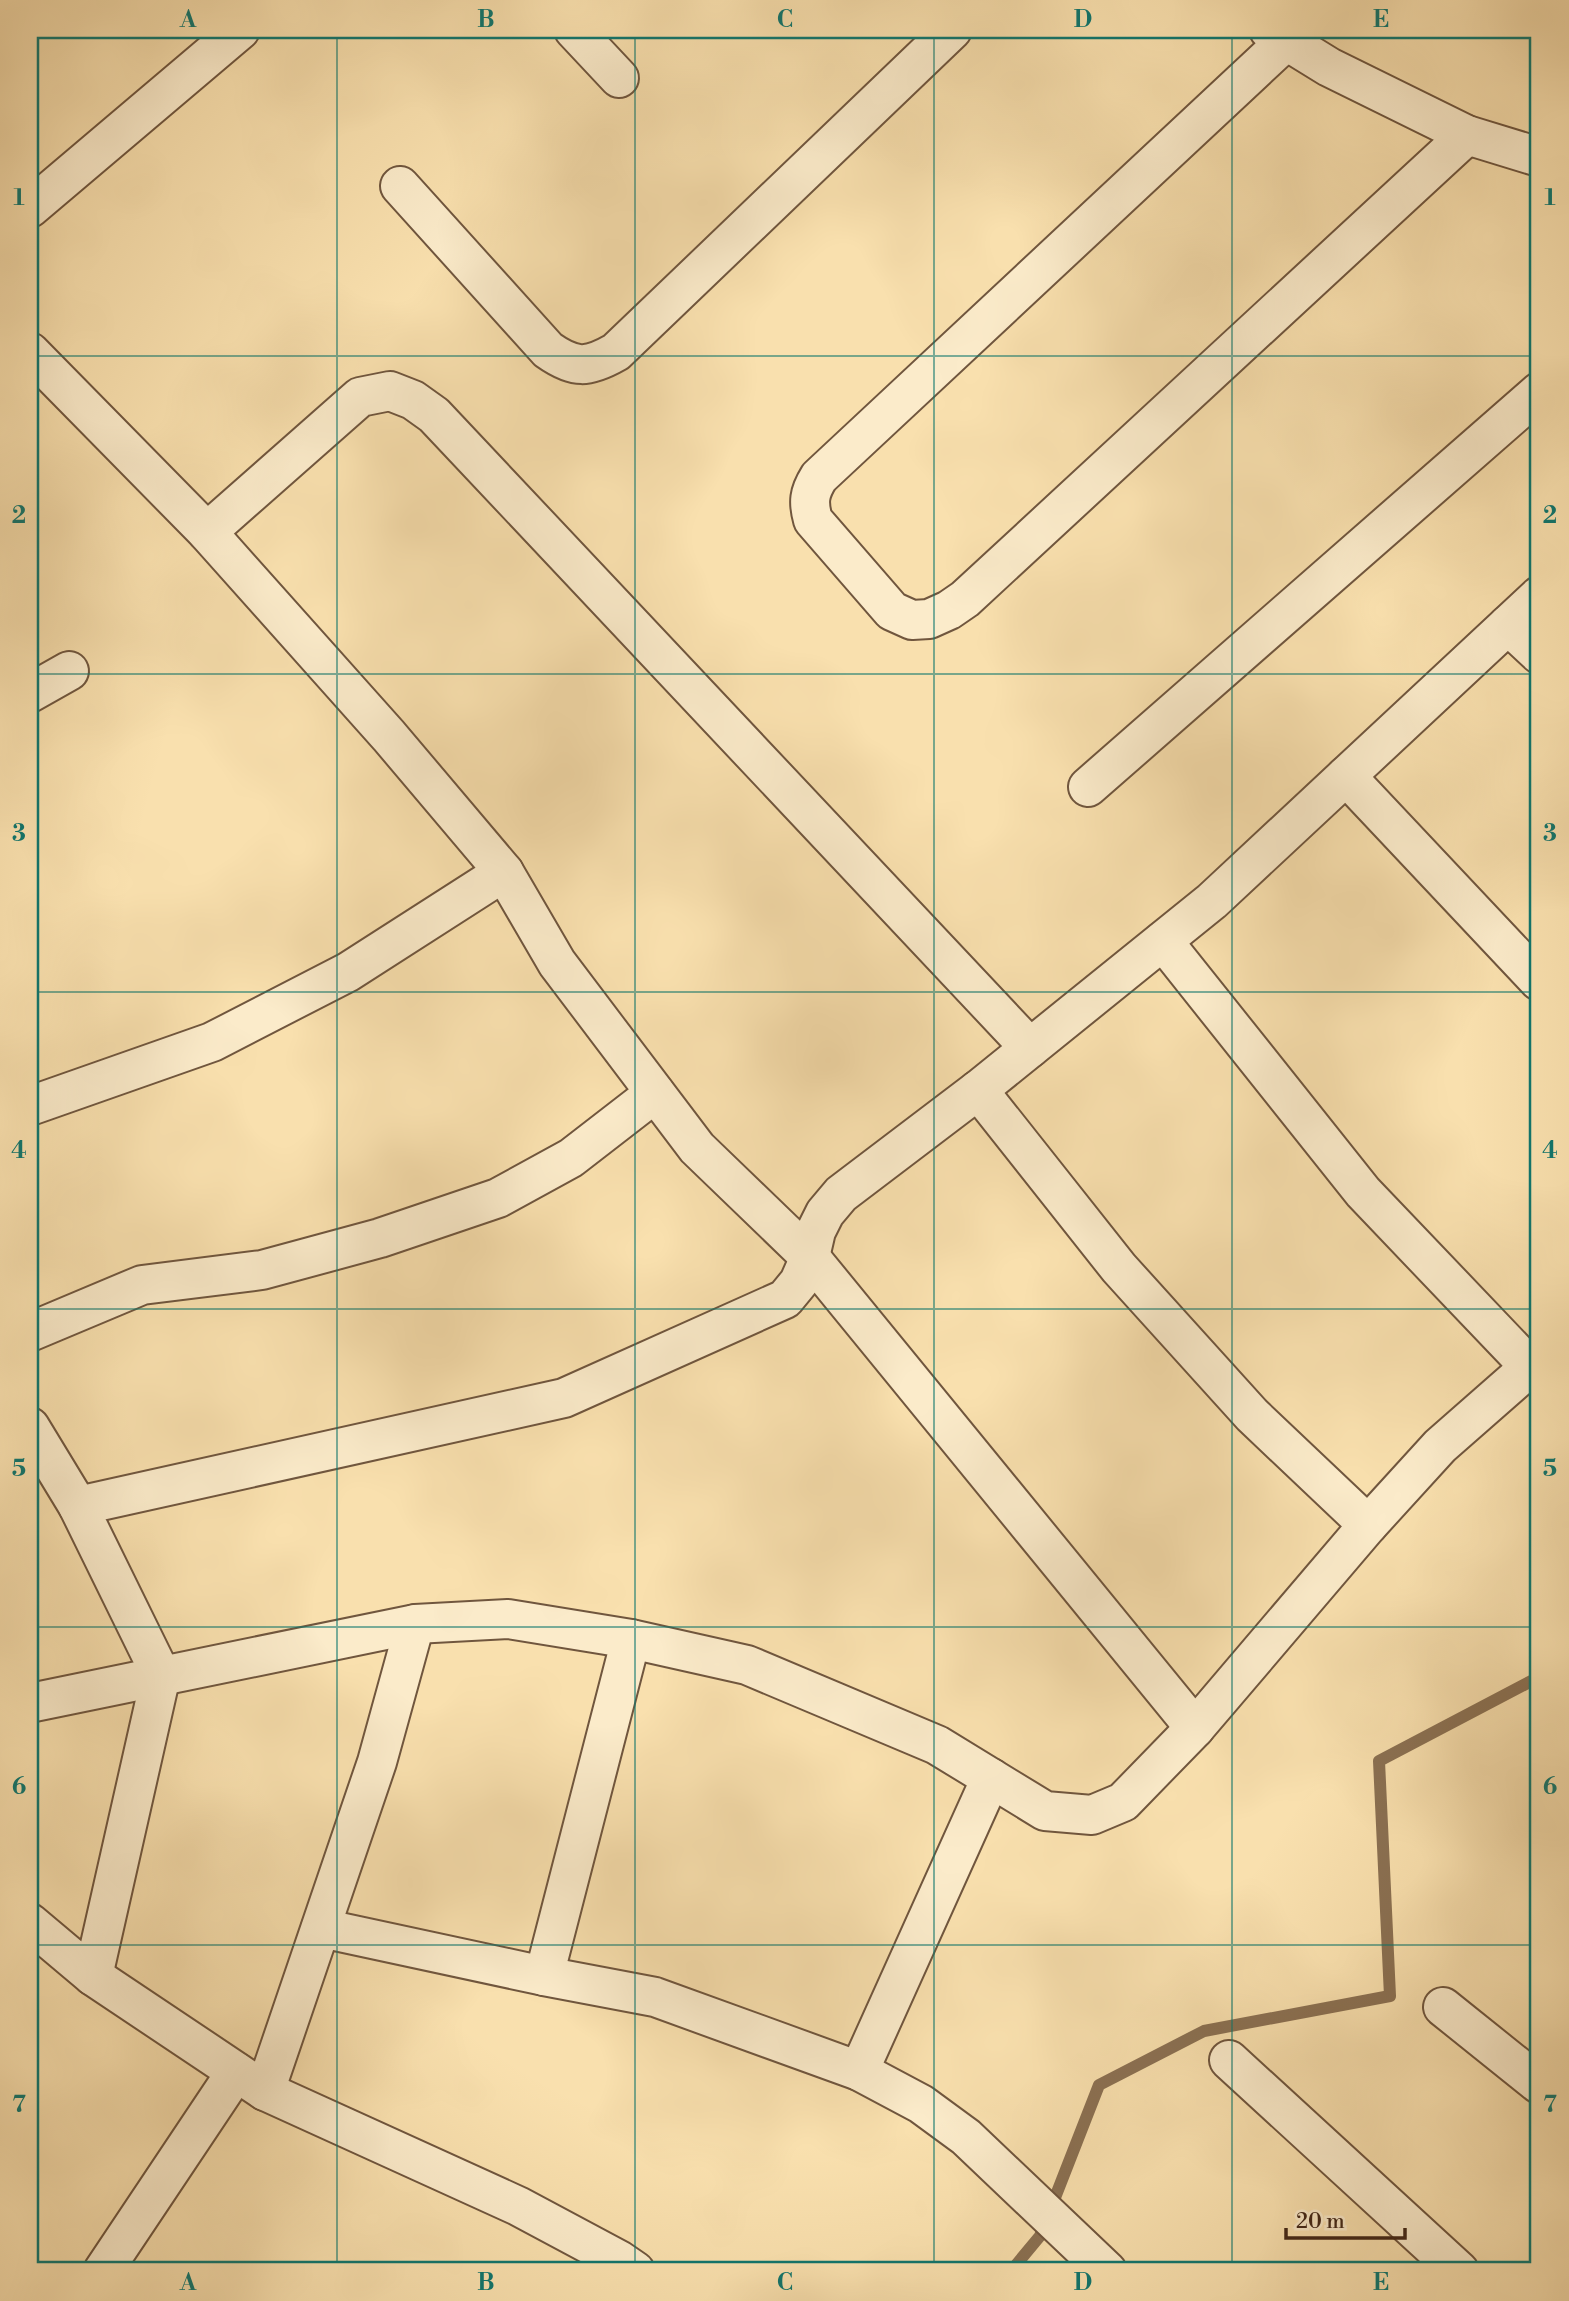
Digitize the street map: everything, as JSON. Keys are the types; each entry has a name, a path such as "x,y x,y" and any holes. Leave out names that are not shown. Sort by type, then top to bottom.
{"street":[{"path":"30,208 240,30"},
{"path":"573,30 619,78"},
{"path":"400,186 548,350 563,361 582,365 597,363 616,352 952,30"},
{"path":"1467,135 949,610 929,620 912,620 892,611 813,520 808,505 810,491 819,477 1278,35 1329,67 1467,135 1539,157"},
{"path":"30,352 207,532 389,736 504,872 557,963 697,1148 810,1257 1195,1728"},
{"path":"207,532 359,397 390,391 413,400 434,415 1030,1048"},
{"path":"1088,787 1539,392"},
{"path":"78,1506 564,1398 785,1299 799,1282 825,1213 841,1194 978,1090 1212,901 1539,596"},
{"path":"1508,625 1539,654"},
{"path":"30,693 69,670"},
{"path":"1346,776 1539,981"},
{"path":"30,1106 212,1042 348,972 504,872"},
{"path":"30,1703 415,1624 508,1619 631,1639 747,1665 937,1745 1045,1811 1092,1815 1123,1802 1195,1728 1368,1525 1440,1446 1535,1363 1363,1192 1163,941"},
{"path":"978,1090 1119,1268 1252,1415 1368,1525"},
{"path":"30,1332 142,1285 262,1269 380,1238 498,1198 571,1158 655,1093"},
{"path":"30,1427 78,1506 161,1675 93,1976"},
{"path":"103,2271 250,2081 321,1928 377,1762 415,1624"},
{"path":"544,1976 631,1639"},
{"path":"859,2071 991,1778"},
{"path":"30,1923 93,1976 250,2081 518,2206 635,2271"},
{"path":"321,1928 655,1997 859,2071 921,2104 966,2137 1095,2259"},
{"path":"1443,2007 1539,2084"},
{"path":"1229,2060 1459,2271"}],"waterway":[{"path":"1011,2271 1040,2236 1099,2085 1204,2031 1390,1996 1379,1761 1539,1677"}]}
